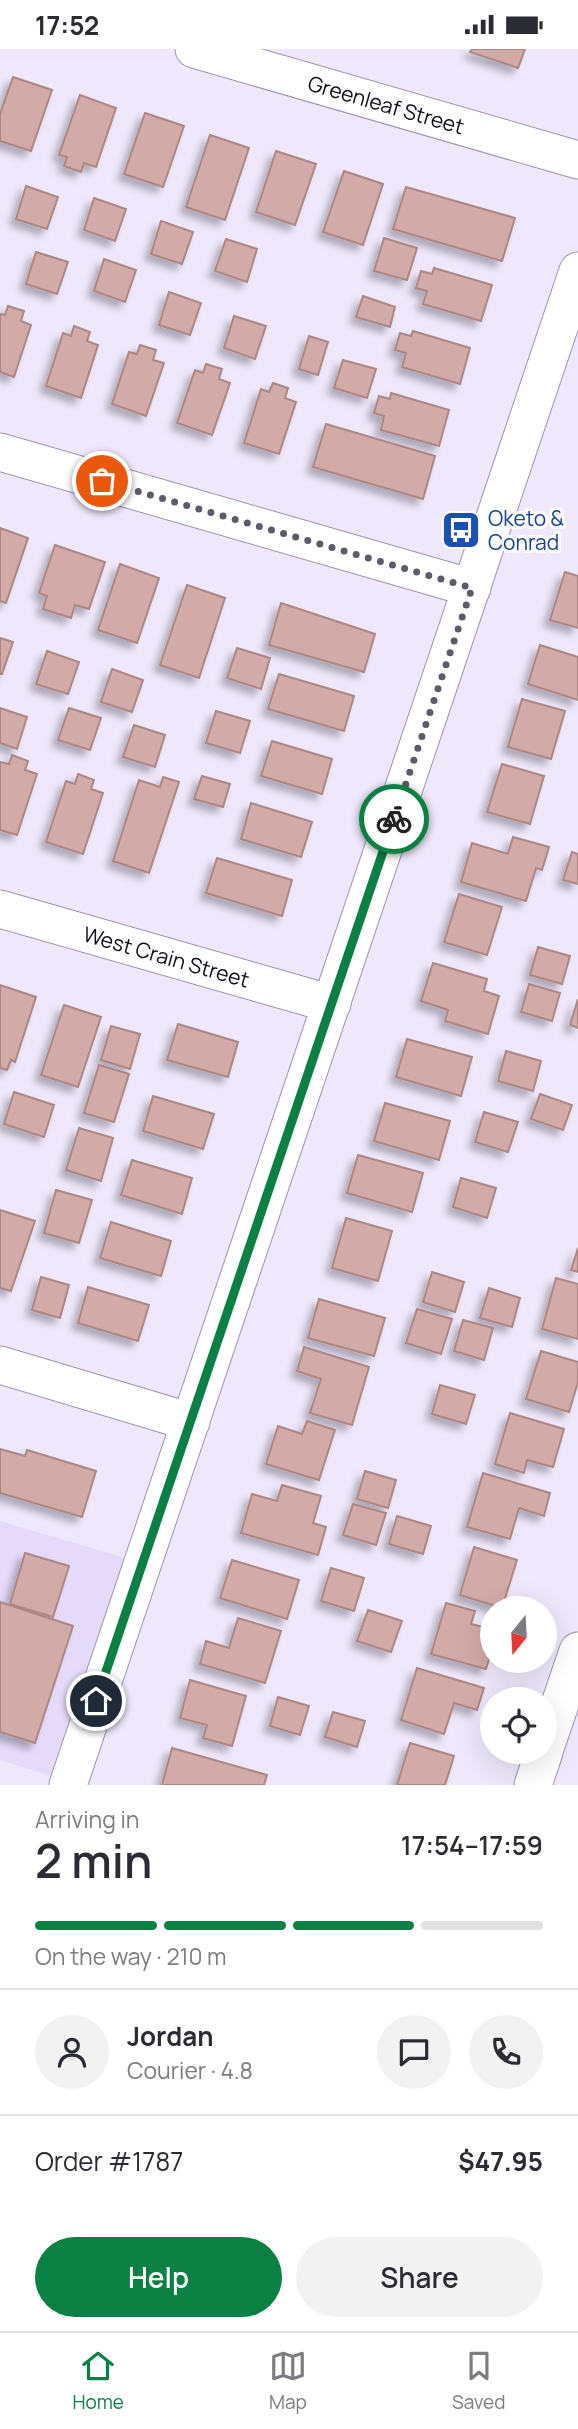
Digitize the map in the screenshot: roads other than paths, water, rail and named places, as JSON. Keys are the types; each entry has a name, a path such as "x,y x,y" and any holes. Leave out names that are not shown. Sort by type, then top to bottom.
{"street":[{"name":"Greenleaf Street","path":"194,49 578,160"},
{"path":"68,1785 578,271"},
{"path":"0,452 472,588"},
{"name":"West Crain Street","path":"0,909 332,1004"},
{"path":"0,1365 191,1422"},
{"path":"557,1713 578,1651"},
{"path":"533,1785 540,1764"}],"place":[{"name":"Oketo & Conrad","path":"461,530"}]}
